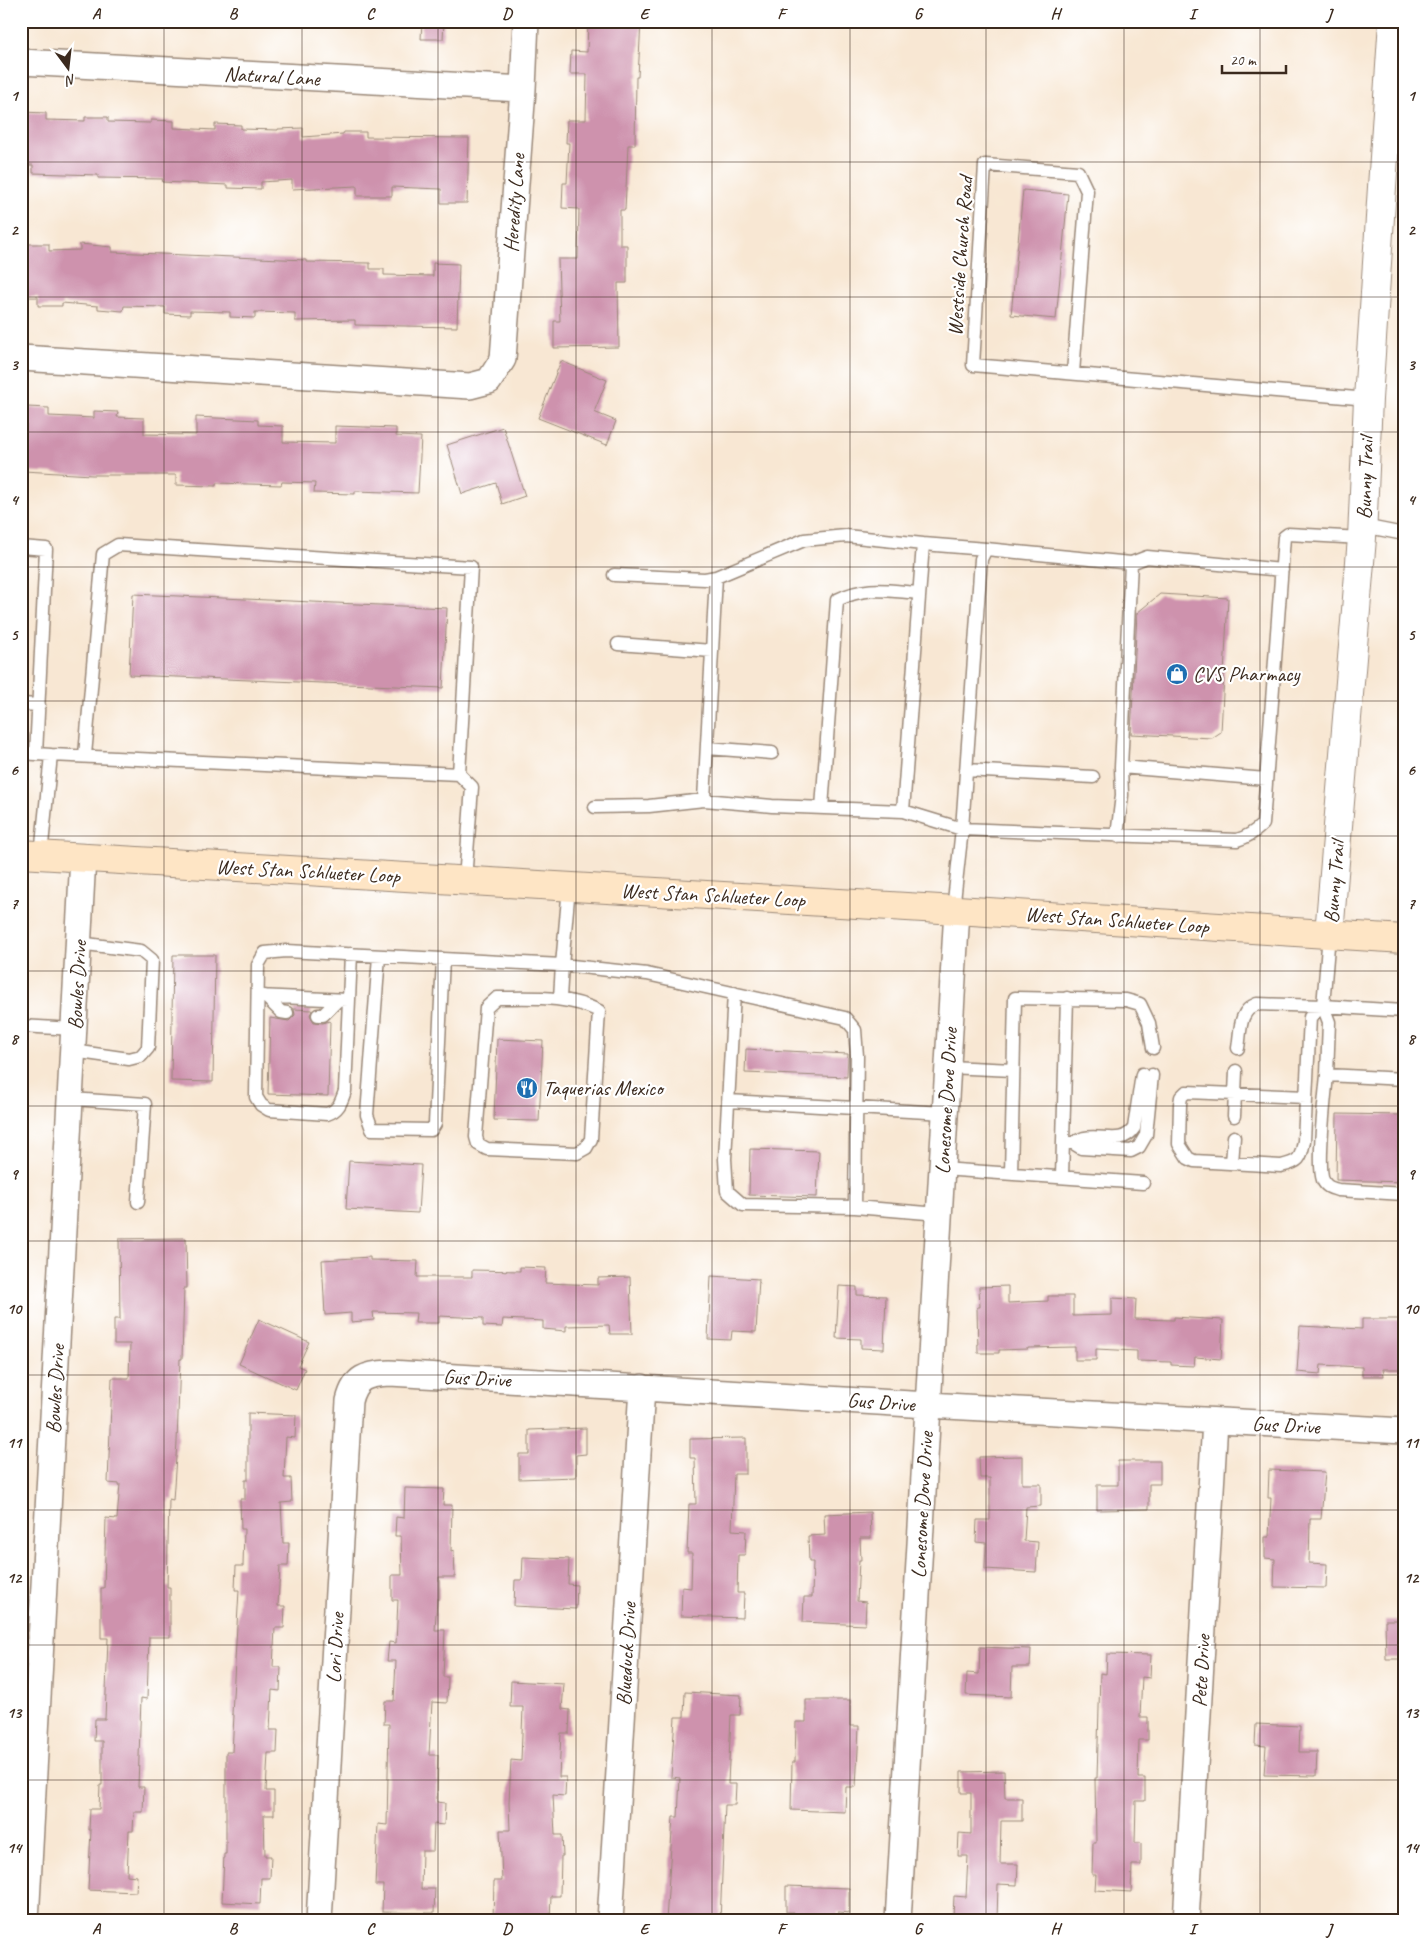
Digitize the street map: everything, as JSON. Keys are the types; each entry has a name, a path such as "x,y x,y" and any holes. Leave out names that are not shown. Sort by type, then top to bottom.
{"main road":[{"name":"West Stan Schlueter Loop","path":"31,854 1404,939"}],"street":[{"name":"Heredity Lane","path":"21,358 470,386 489,381 502,359 523,89 526,21"},
{"name":"Bunny Trail","path":"1329,934 1363,532 1368,399 1391,130 1393,21"},
{"name":"Natural Lane","path":"21,62 523,89"},
{"name":"Bowles Drive","path":"26,1921 27,1792 71,1098 84,857"},
{"name":"Lonesome Dove Drive","path":"898,1921 948,1066 955,910"},
{"name":"Gus Drive","path":"360,1380 375,1374 390,1373 1404,1431"},
{"name":"Lori Drive","path":"319,1921 349,1401 353,1386 360,1380"},
{"name":"Blueduck Drive","path":"610,1921 642,1387"},
{"name":"Pete Drive","path":"1186,1921 1216,1421"}],"lane":[{"name":"Westside Church Road","path":"1074,373 1087,191 1078,172 986,165 973,365 1368,399"},
{"path":"595,807 648,806 704,800 903,811 962,829 1237,840 1246,838 1263,824 1284,537 1288,534 1363,532 1404,534"},
{"path":"614,575 705,579 716,577 804,540 846,536 1132,563 1147,557 1282,570"},
{"path":"903,811 924,544"},
{"path":"85,755 103,554 118,545 470,567 459,774"},
{"path":"21,547 46,549 36,754"},
{"path":"955,910 981,559 986,549"},
{"path":"1117,836 1122,795 1121,767 1132,563"},
{"path":"704,800 716,577"},
{"path":"822,808 837,600 848,594 867,589 919,593"},
{"path":"618,644 712,651"},
{"path":"21,704 39,705"},
{"path":"706,748 772,753"},
{"path":"21,753 459,774 472,787 465,880"},
{"path":"31,854 51,754"},
{"path":"1121,767 1266,779"},
{"path":"966,770 1093,777"},
{"path":"560,998 569,887"},
{"path":"1329,934 1323,1006 1329,1022 1321,1165 1323,1181 1328,1187 1338,1190 1404,1194"},
{"path":"21,1026 74,1040 129,1059 141,1056 148,1048 152,960 141,951 79,943"},
{"path":"351,954 343,1000 344,1091 339,1106 334,1112 327,1114 269,1110 261,1105 256,1097 262,996 258,965 265,953 286,951 351,954 562,965 647,974 845,1018 855,1030 857,1056 855,1207"},
{"path":"379,956 367,1115 372,1129 431,1130 435,1124 443,959"},
{"path":"734,993 725,1159 727,1191 743,1205 855,1207 939,1214"},
{"path":"262,996 343,1000"},
{"path":"262,996 281,1012 287,1013"},
{"path":"497,998 560,998 585,1004 600,1011 591,1139 586,1148 577,1152 487,1149 478,1144 476,1137 486,1008 497,998"},
{"path":"1011,1174 1015,998 1126,1000 1140,1004 1150,1030 1149,1047"},
{"path":"1062,1177 1068,1143 1067,998"},
{"path":"318,1015 323,1015 343,1000"},
{"path":"1238,1048 1244,1013 1250,1007 1257,1004 1404,1011"},
{"path":"1306,1097 1186,1092 1181,1097 1180,1104 1179,1144 1188,1158 1194,1161 1281,1166 1294,1163 1299,1159 1304,1141 1310,1017 1323,1006"},
{"path":"948,1066 1013,1070"},
{"path":"1234,1116 1236,1071"},
{"path":"1068,1143 1081,1148 1131,1152 1139,1147 1146,1135 1147,1075"},
{"path":"1327,1075 1404,1079"},
{"path":"71,1098 145,1104 138,1202"},
{"path":"728,1101 945,1113"},
{"path":"1232,1163 1234,1137"},
{"path":"942,1169 1142,1183"}],"building":[{"path":"422,21 444,21 443,39 421,39"},
{"path":"588,21 641,21 638,77 636,77 635,145 628,145 625,210 620,210 620,245 627,245 627,283 618,283 619,347 554,348 554,321 560,321 558,259 578,259 579,209 562,208 563,183 567,183 569,143 566,143 567,120 586,120 587,74 570,74 571,51 587,52"},
{"path":"22,112 46,113 46,120 85,121 85,117 108,117 108,122 151,123 151,120 174,121 174,128 215,130 215,124 241,125 241,129 278,130 303,128 303,137 343,134 344,132 366,132 366,137 469,138 467,203 441,203 441,189 392,187 392,196 357,196 357,186 292,189 292,180 261,182 261,189 228,188 228,185 162,182 163,179 98,178 98,175 33,173 33,165 21,165"},
{"path":"1023,190 1068,194 1056,319 1011,315"},
{"path":"21,244 49,244 49,251 80,250 80,244 112,247 112,252 306,260 306,262 370,263 370,269 384,269 384,275 433,276 433,263 459,264 457,327 355,325 355,320 295,321 295,313 255,312 255,318 230,317 230,312 190,311 190,315 165,314 165,307 124,306 123,311 98,309 98,306 62,303 62,306 38,306 38,297 21,297"},
{"path":"561,361 607,380 594,412 616,421 607,445 538,418"},
{"path":"27,407 49,408 49,416 94,418 94,411 118,412 117,417 144,418 144,434 196,435 196,417 258,420 258,425 283,426 283,442 335,443 335,426 396,428 396,436 421,437 418,493 355,491 355,494 314,493 315,483 282,482 281,485 216,483 216,486 176,485 176,475 92,475 24,471"},
{"path":"503,427 525,496 502,504 496,483 462,494 447,445"},
{"path":"133,594 447,608 443,688 129,675"},
{"name":"CVS Pharmacy","path":"1160,594 1228,598 1221,732 1212,738 1131,734 1137,613"},
{"path":"173,955 215,955 213,1082 171,1081"},
{"path":"294,1009 312,1010 310,1015 314,1022 323,1023 330,1021 328,1096 268,1094 270,1018 289,1021 295,1015"},
{"path":"497,1039 543,1041 539,1121 494,1120"},
{"path":"746,1049 848,1054 847,1077 745,1073"},
{"path":"1337,1114 1404,1115 1404,1182 1336,1180"},
{"path":"750,1149 819,1151 817,1197 749,1195"},
{"path":"349,1161 421,1165 418,1213 346,1209"},
{"path":"186,1238 187,1288 184,1288 177,1442 173,1500 169,1499 167,1587 170,1587 170,1637 149,1637 147,1699 141,1698 138,1787 144,1787 143,1812 134,1812 133,1831 129,1831 127,1875 137,1876 136,1892 88,1890 91,1830 89,1830 90,1809 99,1809 100,1785 102,1785 102,1741 94,1741 95,1719 105,1719 108,1638 101,1638 101,1588 104,1588 106,1518 117,1519 120,1484 108,1483 112,1378 129,1378 130,1344 114,1344 114,1319 120,1319 119,1239"},
{"path":"370,1257 370,1260 418,1261 417,1277 472,1277 472,1270 520,1271 520,1267 546,1268 545,1283 598,1285 598,1278 630,1277 632,1334 610,1334 609,1325 566,1326 566,1331 543,1329 543,1321 503,1319 502,1327 483,1326 483,1318 439,1316 439,1323 415,1323 416,1313 373,1312 374,1320 351,1322 351,1313 325,1315 322,1260"},
{"path":"711,1276 759,1279 756,1332 732,1331 731,1340 708,1339"},
{"path":"839,1286 857,1287 857,1295 886,1296 884,1349 861,1348 861,1339 836,1338"},
{"path":"1008,1286 1008,1303 1048,1301 1048,1296 1073,1296 1073,1316 1112,1315 1112,1298 1136,1299 1135,1319 1174,1320 1174,1317 1223,1320 1221,1359 1195,1357 1194,1366 1171,1365 1171,1362 1137,1361 1137,1351 1096,1349 1096,1360 1075,1360 1075,1347 1028,1348 999,1350 999,1353 978,1353 977,1307 980,1307 979,1287"},
{"path":"259,1319 309,1342 298,1366 305,1369 296,1390 239,1364"},
{"path":"1362,1319 1400,1319 1400,1333 1404,1333 1404,1369 1383,1369 1384,1376 1362,1376 1362,1367 1321,1365 1320,1374 1297,1372 1300,1326 1362,1329"},
{"path":"248,1413 296,1415 295,1438 286,1437 284,1478 291,1478 292,1502 281,1503 283,1543 289,1543 288,1566 280,1566 278,1606 285,1606 284,1628 275,1628 273,1667 281,1667 280,1691 272,1690 270,1730 278,1730 277,1753 268,1753 266,1791 274,1791 274,1815 264,1815 265,1856 271,1856 270,1878 261,1878 260,1904 222,1902 224,1854 226,1854 226,1752 232,1752 234,1715 232,1714 239,1590 235,1590 236,1566 243,1566 244,1529 241,1529 240,1499 245,1499 245,1480 248,1480"},
{"path":"586,1428 586,1454 576,1455 576,1477 519,1479 519,1454 529,1454 529,1430"},
{"path":"746,1438 746,1474 734,1474 732,1530 746,1531 745,1555 738,1555 737,1593 744,1593 743,1618 681,1616 682,1587 691,1588 692,1553 687,1553 689,1504 696,1504 695,1458 690,1458 690,1439"},
{"path":"1022,1456 1022,1484 1041,1484 1041,1506 1026,1507 1024,1541 1038,1542 1036,1572 985,1569 986,1543 976,1542 977,1520 990,1520 990,1478 980,1478 979,1457"},
{"path":"1118,1461 1160,1461 1160,1484 1149,1484 1149,1509 1097,1510 1097,1485 1118,1485"},
{"path":"1269,1470 1325,1472 1321,1519 1310,1519 1309,1563 1327,1564 1326,1588 1274,1587 1275,1559 1265,1558 1265,1537 1269,1537 1271,1498 1268,1498"},
{"path":"405,1488 444,1489 443,1505 452,1505 451,1551 454,1550 455,1577 439,1577 439,1599 437,1599 435,1630 445,1630 443,1677 448,1677 447,1703 432,1702 429,1755 438,1755 437,1802 445,1803 444,1825 434,1824 433,1851 422,1851 421,1889 435,1889 434,1913 382,1912 383,1885 375,1885 378,1824 387,1825 389,1724 384,1724 385,1701 394,1701 396,1661 387,1661 389,1642 396,1643 398,1600 392,1600 392,1575 402,1575 401,1536 395,1536 396,1517 404,1518"},
{"path":"870,1512 871,1538 860,1538 861,1560 859,1560 857,1601 866,1602 865,1625 803,1622 804,1597 812,1597 813,1562 809,1562 808,1536 825,1535 824,1514"},
{"path":"523,1557 569,1559 568,1584 577,1585 576,1609 514,1606 515,1580 522,1580"},
{"path":"1385,1620 1404,1620 1404,1659 1386,1659"},
{"path":"980,1647 1031,1649 1030,1667 1012,1667 1011,1697 966,1695 967,1673 979,1674"},
{"path":"1107,1654 1151,1655 1150,1678 1142,1677 1140,1717 1148,1717 1148,1740 1139,1740 1138,1778 1145,1778 1145,1801 1136,1801 1135,1843 1141,1843 1141,1865 1132,1865 1131,1892 1095,1890 1096,1875 1092,1875 1093,1842 1096,1842 1095,1778 1097,1778 1100,1673 1106,1674"},
{"path":"511,1681 564,1684 562,1709 570,1710 569,1733 561,1733 559,1777 566,1777 565,1796 553,1795 555,1835 562,1835 563,1856 561,1856 560,1896 551,1896 550,1920 493,1919 494,1881 502,1881 500,1830 510,1830 511,1760 521,1761 523,1707 510,1707"},
{"path":"685,1692 741,1695 740,1715 731,1715 728,1784 736,1784 735,1805 725,1805 720,1921 666,1921 673,1817 678,1817 680,1778 671,1777 675,1717 684,1717"},
{"path":"806,1700 850,1700 850,1726 859,1726 858,1749 856,1787 846,1787 845,1812 791,1810 792,1762 795,1762 796,1722 806,1722"},
{"path":"1256,1724 1300,1726 1299,1752 1317,1752 1316,1776 1264,1775 1266,1746 1255,1745"},
{"path":"1004,1771 1005,1798 1022,1798 1022,1821 1001,1821 1000,1864 1018,1864 1017,1885 998,1884 997,1921 964,1921 965,1917 953,1917 954,1896 966,1897 968,1856 958,1856 959,1833 971,1834 971,1793 961,1793 961,1772"},
{"path":"786,1886 849,1888 849,1913 838,1912 838,1921 793,1921 794,1912 786,1912"}],"place":[{"name":"CVS Pharmacy","path":"1177,674"},
{"name":"Taquerias Mexico","path":"527,1088"}]}
